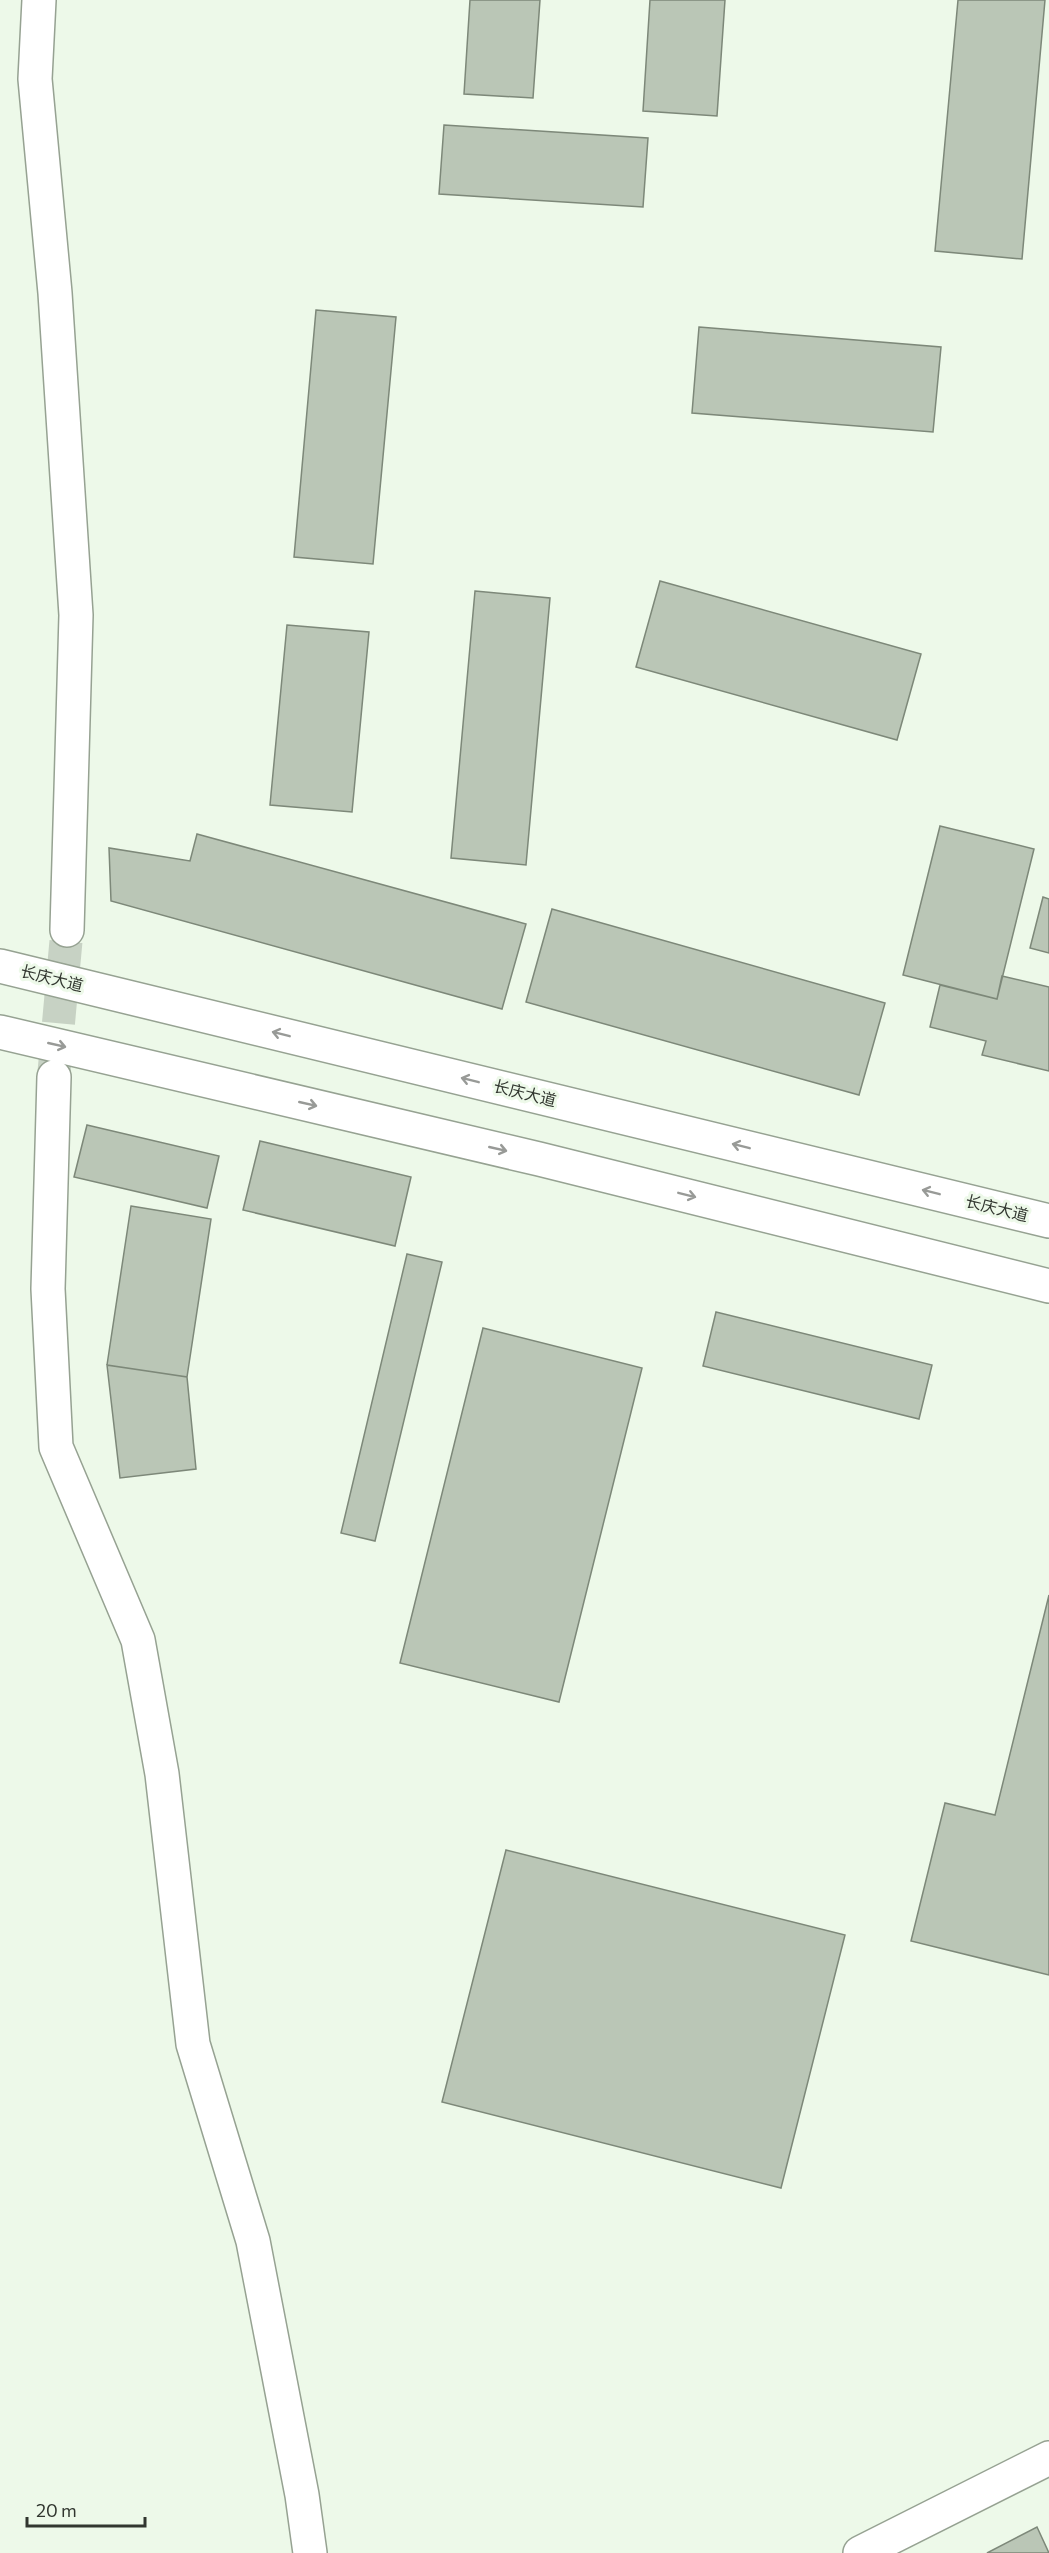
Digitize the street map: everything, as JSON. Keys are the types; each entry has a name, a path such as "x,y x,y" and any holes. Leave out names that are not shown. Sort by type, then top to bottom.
{"street":[{"path":"39,0 35,80 55,293 76,615 67,930"},
{"name":"长庆大道","path":"0,966 1049,1221"},
{"path":"0,1032 539,1159 1049,1286"},
{"path":"54,1077 48,1289 56,1447 138,1640 162,1773 193,2044 253,2241 302,2495 310,2553"},
{"path":"860,2553 1049,2458"}],"building":[{"path":"470,0 540,0 533,98 464,94"},
{"path":"650,0 725,0 717,116 643,111"},
{"path":"958,0 1045,0 1022,259 935,251"},
{"path":"444,125 648,138 643,207 439,194"},
{"path":"316,310 396,317 373,564 294,557"},
{"path":"699,327 941,347 933,432 692,413"},
{"path":"660,581 921,654 897,740 636,667"},
{"path":"475,591 550,598 526,865 451,858"},
{"path":"287,625 369,632 352,812 270,805"},
{"path":"940,826 1034,849 997,999 903,975"},
{"path":"197,834 526,924 502,1009 111,901 109,848 190,861"},
{"path":"1043,897 1049,899 1049,953 1030,948"},
{"path":"552,909 885,1003 859,1095 526,1002"},
{"path":"1002,976 1049,987 1049,1071 982,1055 986,1041 930,1027 940,985 997,999"},
{"path":"87,1125 219,1156 207,1208 74,1177"},
{"path":"260,1141 411,1177 395,1246 243,1210"},
{"path":"131,1206 211,1219 187,1377 107,1365"},
{"path":"407,1254 442,1262 375,1541 341,1533"},
{"path":"716,1312 932,1365 919,1419 703,1366"},
{"path":"483,1328 642,1368 559,1702 400,1663"},
{"path":"107,1365 187,1377 196,1469 120,1478"},
{"path":"1049,1595 1049,1975 911,1941 945,1803 995,1815"},
{"path":"506,1850 845,1935 781,2188 442,2102"},
{"path":"1037,2527 1049,2553 987,2553"}],"tunnel":[{"path":"54,1072 67,930"}]}
